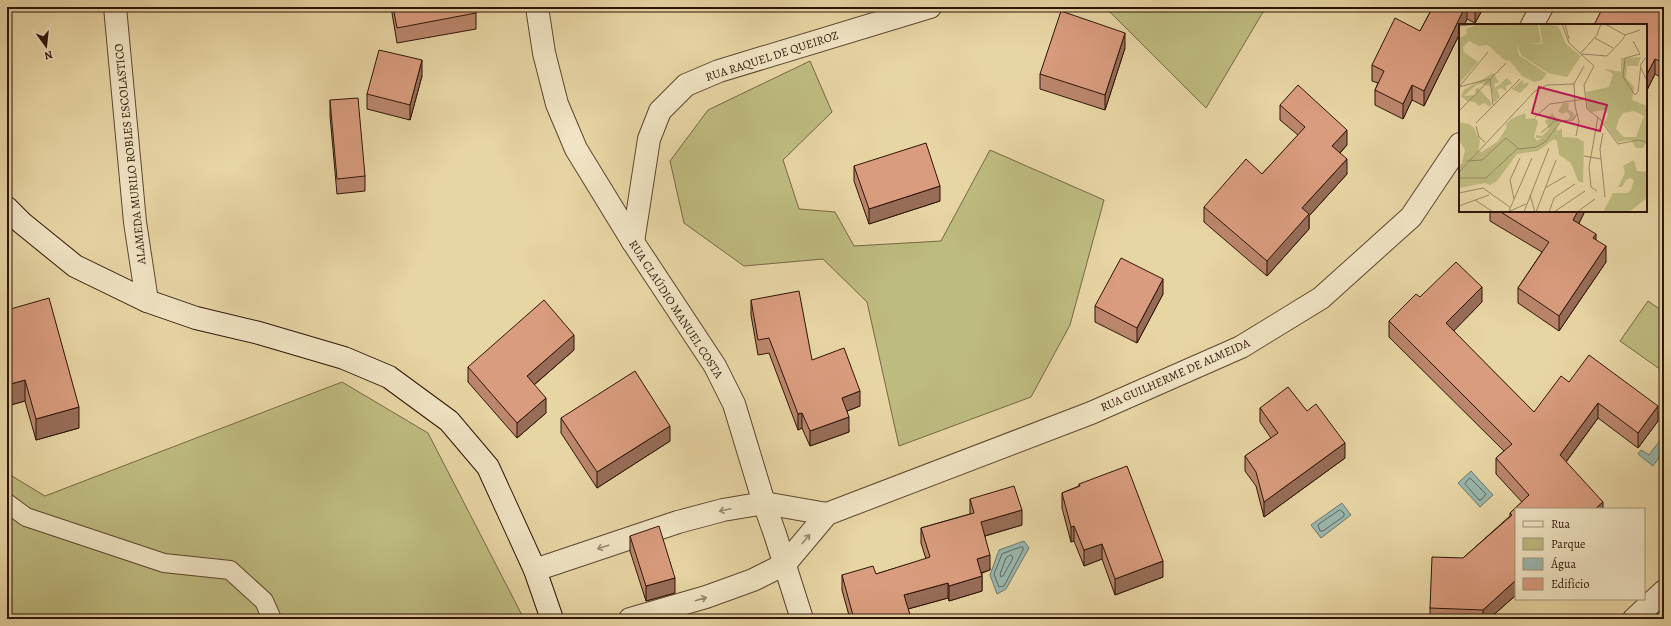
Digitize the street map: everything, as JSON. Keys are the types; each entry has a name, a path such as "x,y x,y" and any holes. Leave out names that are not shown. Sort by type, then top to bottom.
{"street":[{"name":"ALAMEDA MURILO ROBLES ESCOLASTICO","path":"114,7 135,222 147,301"},
{"name":"RUA CLAÚDIO MANUEL COSTA","path":"537,7 544,53 560,110 576,149 633,242 715,366 734,404 764,503 802,619"},
{"name":"RUA RAQUEL DE QUEIROZ","path":"633,242 649,139 660,111 686,85 718,71 930,7"},
{"path":"1533,24 1542,7"},
{"name":"RUA GUILHERME DE ALMEIDA","path":"785,564 827,514 1091,413 1241,347 1321,298 1411,216 1459,145"},
{"path":"7,208 22,223 75,266 147,301 196,318 259,333 344,358 389,377 449,421 488,467 535,570 552,619"},
{"path":"535,570 678,522 723,510 764,503 827,514"},
{"path":"630,619 706,597 753,580 785,564"},
{"path":"1634,619 1664,591"}],"lane":[{"path":"7,504 26,517 164,563 230,570 264,601 272,619"}],"green space":[{"path":"1099,7 1266,7 1206,108 1110,12"},
{"path":"810,61 832,112 783,160 799,209 835,212 854,246 941,241 990,150 1104,200 1070,325 1031,397 899,446 867,302 823,259 744,266 684,223 670,161 708,110"},
{"path":"1648,301 1664,312 1664,372 1620,341"},
{"path":"342,382 428,433 524,619 7,619 7,473 45,496"}],"water":[{"path":"1664,435 1664,451 1653,466 1638,454 1641,450 1649,455"},
{"path":"1471,471 1493,495 1480,507 1458,483"},
{"path":"1342,503 1351,515 1321,538 1311,525"},
{"path":"1024,541 1029,548 1006,589 997,594 990,575 999,550"}],"building":[{"path":"393,7 475,7 476,13 397,28"},
{"path":"1433,7 1465,7 1424,91 1412,85 1403,104 1375,90 1384,71 1372,65 1395,18 1420,31"},
{"path":"1603,7 1664,7 1664,63 1655,59 1647,74 1647,24 1594,24"},
{"path":"1061,11 1125,33 1105,95 1040,74"},
{"path":"379,50 422,60 410,105 367,94"},
{"path":"1298,85 1347,130 1332,146 1347,159 1302,208 1309,214 1267,261 1204,207 1246,159 1262,174 1305,127 1280,105"},
{"path":"358,98 365,176 337,179 330,100"},
{"path":"926,143 940,186 869,209 854,166"},
{"path":"1501,212 1577,212 1573,220 1596,234 1593,238 1606,246 1559,316 1518,288 1549,242"},
{"path":"1121,258 1163,279 1137,328 1095,306"},
{"path":"1456,262 1482,287 1446,323 1534,412 1561,376 1569,382 1589,355 1658,406 1638,433 1598,403 1560,455 1603,502 1596,508 1515,508 1529,495 1496,458 1512,444 1389,321 1416,294 1420,297"},
{"path":"799,291 812,360 844,348 860,391 842,398 849,417 810,431 802,413 798,414 769,338 758,340 751,300"},
{"path":"49,298 79,407 36,419 25,380 7,385 7,310"},
{"path":"544,300 574,335 527,376 546,398 517,423 468,367"},
{"path":"635,371 670,426 597,472 561,418"},
{"path":"1288,387 1307,411 1316,404 1345,443 1264,502 1256,472 1245,456 1278,433 1260,408"},
{"path":"1127,466 1163,561 1115,579 1102,544 1084,550 1074,526 1071,527 1062,493 1080,486 1079,484"},
{"path":"1014,486 1022,510 981,522 990,555 977,559 982,576 949,586 948,583 904,595 911,618 854,619 842,575 873,566 876,574 930,557 921,528 974,513 970,499"},
{"path":"1515,508 1515,581 1483,610 1430,608 1432,557 1463,558 1512,515 1510,513"},
{"path":"659,526 675,578 646,586 630,536"}]}
